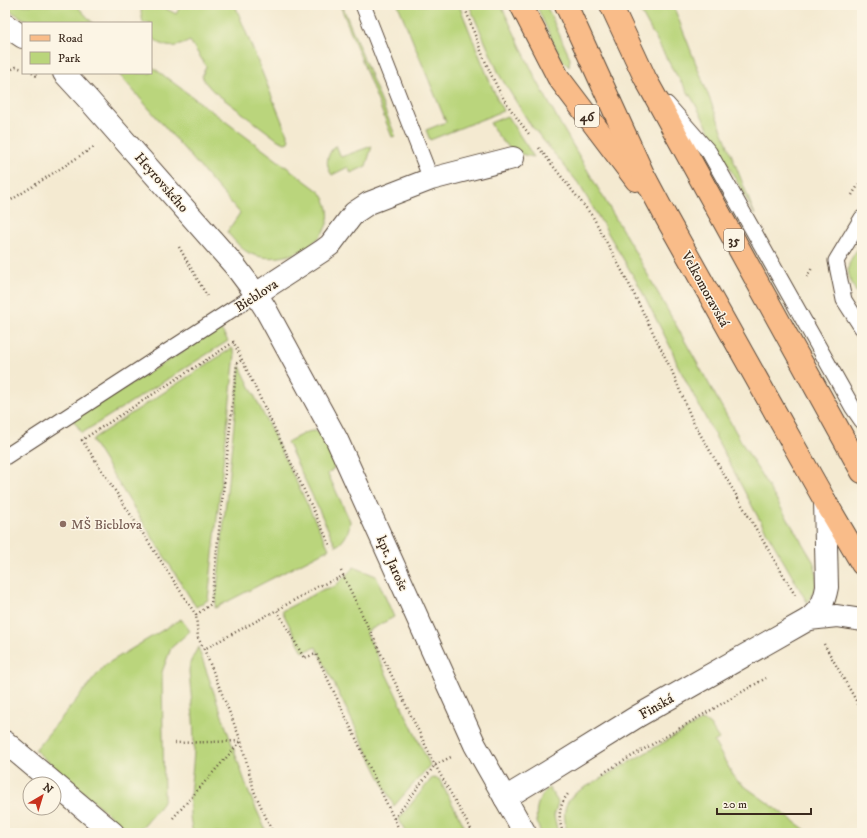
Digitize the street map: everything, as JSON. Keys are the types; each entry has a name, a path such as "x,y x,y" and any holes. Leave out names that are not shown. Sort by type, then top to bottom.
{"main road":[{"name":"46","path":"521,5 558,77 667,219"},
{"name":"Velkomoravská","path":"566,5 643,174 825,501 862,564"},
{"name":"35","path":"610,5 645,78 862,472"}],"street":[{"path":"5,25 22,36"},
{"name":"Heyrovského","path":"65,74 235,266 256,294"},
{"name":"Bieblova","path":"256,294 330,245 352,217 361,208 369,203 431,180 513,158"},
{"name":"kpt. Jaroše","path":"256,294 337,440 475,745 525,833"},
{"name":"Finská","path":"505,798 651,708 809,619 820,609 827,587 825,501"},
{"name":"Finská","path":"809,619 836,616 862,620"},
{"path":"5,742 113,833"}],"lane":[{"path":"363,5 431,180"},
{"path":"645,78 709,152 845,394 862,421"},
{"path":"862,218 857,237 836,261 844,300 862,328"},
{"name":"Bieblova","path":"5,457 256,294"}],"path":[{"path":"464,5 484,60 496,84 511,111 531,137"},
{"path":"5,73 16,67 22,69"},
{"path":"536,143 593,217 628,282 671,369 693,422 797,599"},
{"path":"5,204 99,144"},
{"path":"273,833 254,791 241,741 204,649 198,638 196,615 82,440 234,342 331,547"},
{"path":"196,615 211,604 237,363 242,360"},
{"path":"341,571 435,765 473,833"},
{"path":"204,649 319,586 344,576"},
{"path":"277,610 304,658 316,654 401,833"},
{"path":"821,639 862,711"},
{"path":"818,648 824,644"},
{"path":"601,774 768,676"},
{"path":"176,743 241,741"},
{"path":"173,818 241,741"},
{"path":"394,819 435,765 454,755"},
{"path":"563,833 560,820 560,808 564,798 573,790"}],"green space":[{"path":"5,5 76,5 92,22 29,22 5,8"},
{"path":"142,5 159,5 176,14 181,5 235,5 289,139 288,142 285,143 278,140 213,91 202,76 206,66 190,41 174,46 160,43 152,37 152,22 143,22 141,12"},
{"path":"340,5 342,5 395,136 392,137"},
{"path":"398,5 459,5 503,111 430,140 426,130 446,122"},
{"path":"469,5 501,5 536,79 561,125 630,243 742,443 813,561 816,572 816,583 813,593 807,602 758,517 677,364 672,350 638,284 579,184 530,124 500,76"},
{"path":"536,5 546,5 570,58 569,67 561,59"},
{"path":"637,5 673,5 755,215 693,100 672,68"},
{"path":"152,67 320,192 328,207 328,222 321,235 310,245 296,253 280,257 264,257 249,253 243,249 227,232 240,213 119,74 152,74"},
{"path":"507,116 534,157 513,150 503,141 490,123"},
{"path":"336,145 341,157 372,146 366,166 351,173 348,167 332,175 327,163 330,152"},
{"path":"862,249 862,288 856,292 848,271 850,261 853,256 857,250"},
{"path":"220,328 228,341 82,433 73,420"},
{"path":"232,348 235,354 208,600 196,607 92,441 94,438"},
{"path":"240,366 329,549 215,608"},
{"path":"312,431 317,431 324,435 336,459 334,468 328,474 350,521 346,536 342,542 336,546 287,442"},
{"path":"354,567 376,576 394,617 366,632 430,765 394,806 316,647 303,652 282,611 324,589 334,587"},
{"path":"181,619 190,631 171,648 162,672 164,798 161,805 137,833 130,833 35,750 105,665"},
{"path":"198,647 249,793 267,833 193,833 190,800 194,756 194,736 189,671 190,663"},
{"path":"703,720 710,725 719,739 714,742 736,780 810,833 567,833 565,816 566,806 568,801 577,792"},
{"path":"432,778 439,779 468,833 406,833 399,819"},
{"path":"549,788 558,802 554,816 558,833 541,833 538,827 536,815 538,803 544,792"}],"place":[{"name":"MŠ Bieblova","path":"63,524"}]}
